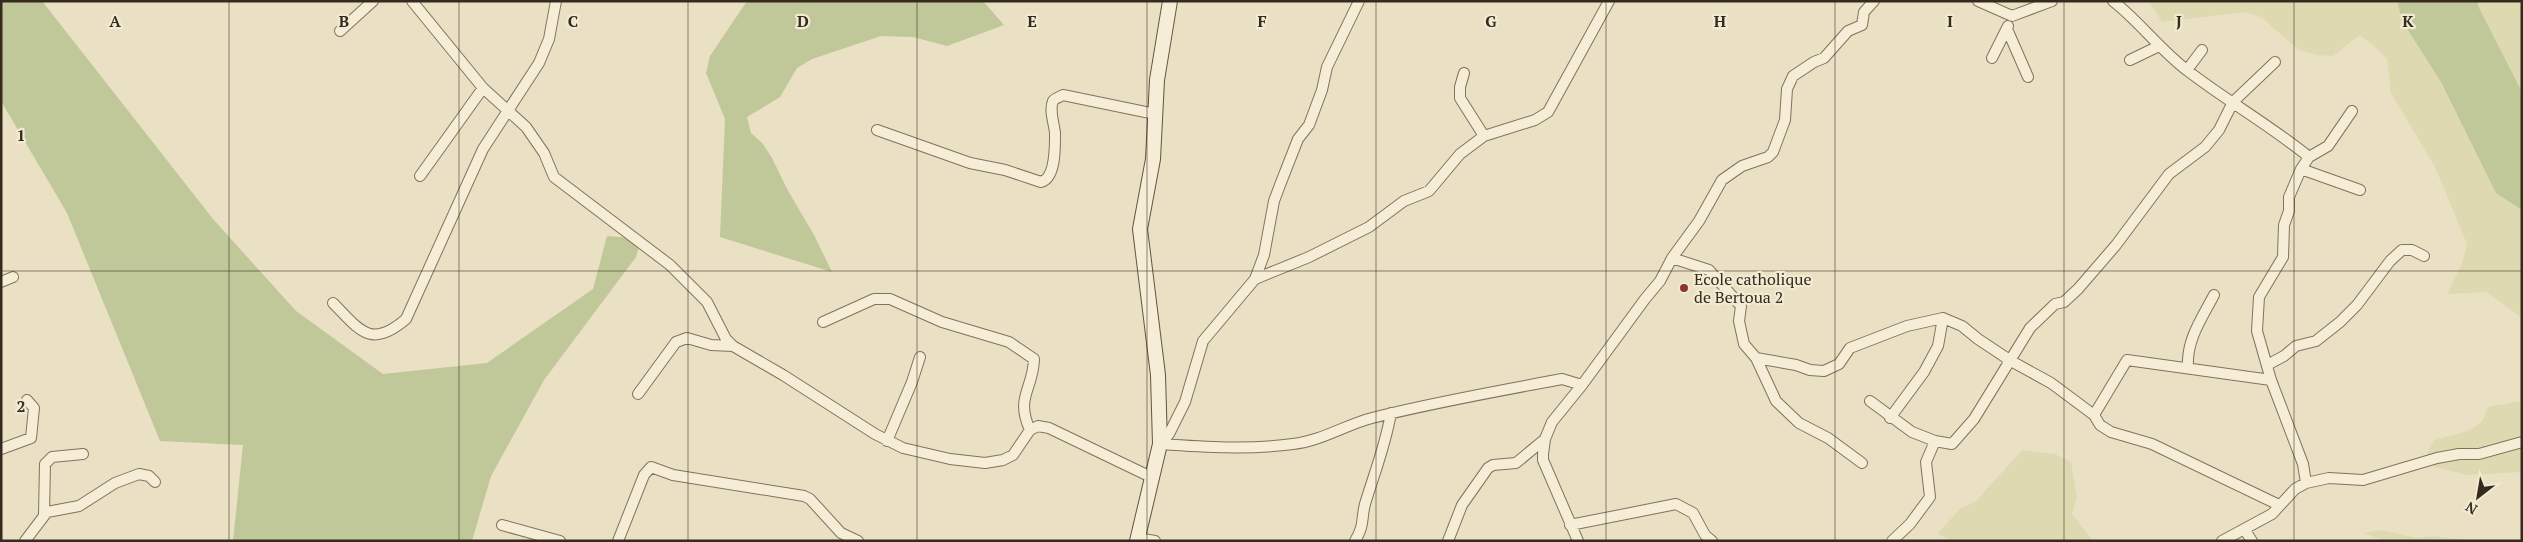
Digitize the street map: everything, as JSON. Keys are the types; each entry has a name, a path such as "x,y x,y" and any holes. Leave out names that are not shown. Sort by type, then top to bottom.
{"street":[{"path":"340,30 373,1"},
{"path":"412,1 483,88 526,127 544,153 554,177 670,265 707,302 726,338 733,346 887,441 903,448 950,460 985,463 1003,460 1014,455 1030,430 1038,426 1049,428 1151,478"},
{"path":"333,303 362,332 370,335 383,333 406,319 483,149 539,63 549,39 556,1"},
{"path":"1155,541 1137,540 1160,444 1158,374 1140,230 1153,159 1157,80 1170,1"},
{"path":"1160,444 1169,434 1185,402 1203,341 1255,279 1264,255 1274,202 1280,185 1298,139 1309,125 1328,67 1359,1"},
{"path":"1255,279 1309,257 1369,227 1404,201 1429,190 1460,154 1484,136 1535,120 1548,112 1609,1"},
{"path":"1578,541 1543,460 1545,439 1552,422 1660,282 1672,258 1699,221 1722,180 1742,166 1768,156 1773,152 1784,120 1787,89 1793,76 1824,58 1848,31 1862,25 1864,12 1874,1"},
{"path":"1978,1 2006,14 2015,15 2052,1"},
{"path":"2113,1 2135,18 2160,46 2187,70 2309,157"},
{"path":"1992,58 2007,29 2009,22 2006,14"},
{"path":"2007,29 2028,77"},
{"path":"2130,60 2160,46"},
{"path":"2187,70 2202,50"},
{"path":"1870,401 1890,418 1912,432 1935,441 1952,444 1974,419 2030,328 2055,304 2064,302 2078,289 2116,245 2169,174 2209,142 2219,130 2233,102 2275,62"},
{"path":"1464,73 1460,87 1460,98 1484,136"},
{"path":"420,176 483,88"},
{"path":"878,130 970,163 1005,170 1040,182 1046,180 1051,174 1055,132 1052,111 1053,102 1057,97 1063,96 1155,114"},
{"path":"2306,483 2303,464 2271,380 2257,332 2259,297 2283,257 2284,225 2290,211 2289,197 2301,169 2309,157 2328,146 2352,111"},
{"path":"2301,169 2360,190"},
{"path":"2267,365 2296,346 2316,340 2340,322 2357,305 2390,261 2402,250 2412,250 2424,256"},
{"path":"1672,258 1709,270 1741,306 1739,321 1744,344 1756,358 1776,401 1799,422 1828,438 1862,463"},
{"path":"1,282 13,277"},
{"path":"2188,368 2187,354 2193,334 2214,294"},
{"path":"823,322 874,298 890,299 942,322 1009,342 1034,359 1034,368 1023,403 1024,416 1030,430"},
{"path":"1756,358 1796,365 1810,370 1824,371 1839,364 1850,348 1906,326 1942,318 1962,326 1978,340 2051,383 2094,415 2100,425 2111,432 2152,444 2279,505"},
{"path":"1890,418 1924,372 1938,346 1942,318"},
{"path":"638,394 676,342 687,338 711,345 733,346"},
{"path":"887,441 920,358"},
{"path":"2094,415 2126,360 2271,380"},
{"path":"1160,444 1218,448 1294,444 1318,438 1361,421 1430,403 1562,379 1582,385"},
{"path":"1,449 31,438 34,408 27,400"},
{"path":"1355,541 1363,528 1364,510 1381,462 1391,413"},
{"path":"1448,541 1462,505 1488,468 1494,465 1516,463 1545,439"},
{"path":"1892,541 1910,524 1930,497 1926,462 1935,441"},
{"path":"2222,541 2272,514 2295,489 2306,483 2330,478 2362,480 2437,458 2459,454 2479,454 2522,442"},
{"path":"25,541 44,514 45,464 52,457 83,454"},
{"path":"618,541 644,476 651,466 674,476 804,496 810,499 841,533 858,541"},
{"path":"44,514 78,506 115,483 140,474 148,476 155,482"},
{"path":"1570,525 1676,504 1693,513 1705,535 1712,541"},
{"path":"502,525 560,541"},
{"path":"2244,530 2252,541"}],"shaded area":[{"path":"2149,1 2400,1 2398,5 2402,21 2441,82 2496,192 2522,210 2522,318 2487,292 2447,294 2462,264 2467,244 2435,167 2391,93 2387,59 2375,47 2360,35 2333,56 2317,55 2299,50 2262,18 2246,12 2162,22"},
{"path":"2478,1 2522,1 2522,92 2477,6"},
{"path":"2522,401 2522,472 2468,475 2434,467 2427,453 2435,440 2468,431 2482,422 2488,407"},
{"path":"2022,450 2055,454 2071,462 2077,498 2072,514 2093,541 1952,541 1937,534 1960,509 1976,501"},
{"path":"2382,530 2416,538 2433,536 2474,541 2385,541 2364,533"}],"green space":[{"path":"1,1 42,1 213,219 296,311 383,374 487,363 593,289 607,236 641,239 636,257 544,380 491,476 472,541 233,541 243,445 160,441 67,213 1,101"},
{"path":"747,1 983,1 1004,25 947,46 913,37 881,36 812,59 797,68 780,97 747,117 751,133 763,144 772,158 832,272 720,237 725,119 706,73 710,56"},
{"path":"2400,1 2478,1 2478,6 2522,92 2522,210 2496,193 2441,82 2402,21 2398,5"}],"place":[{"name":"Ecole catholique de Bertoua 2","path":"1684,288"}]}
